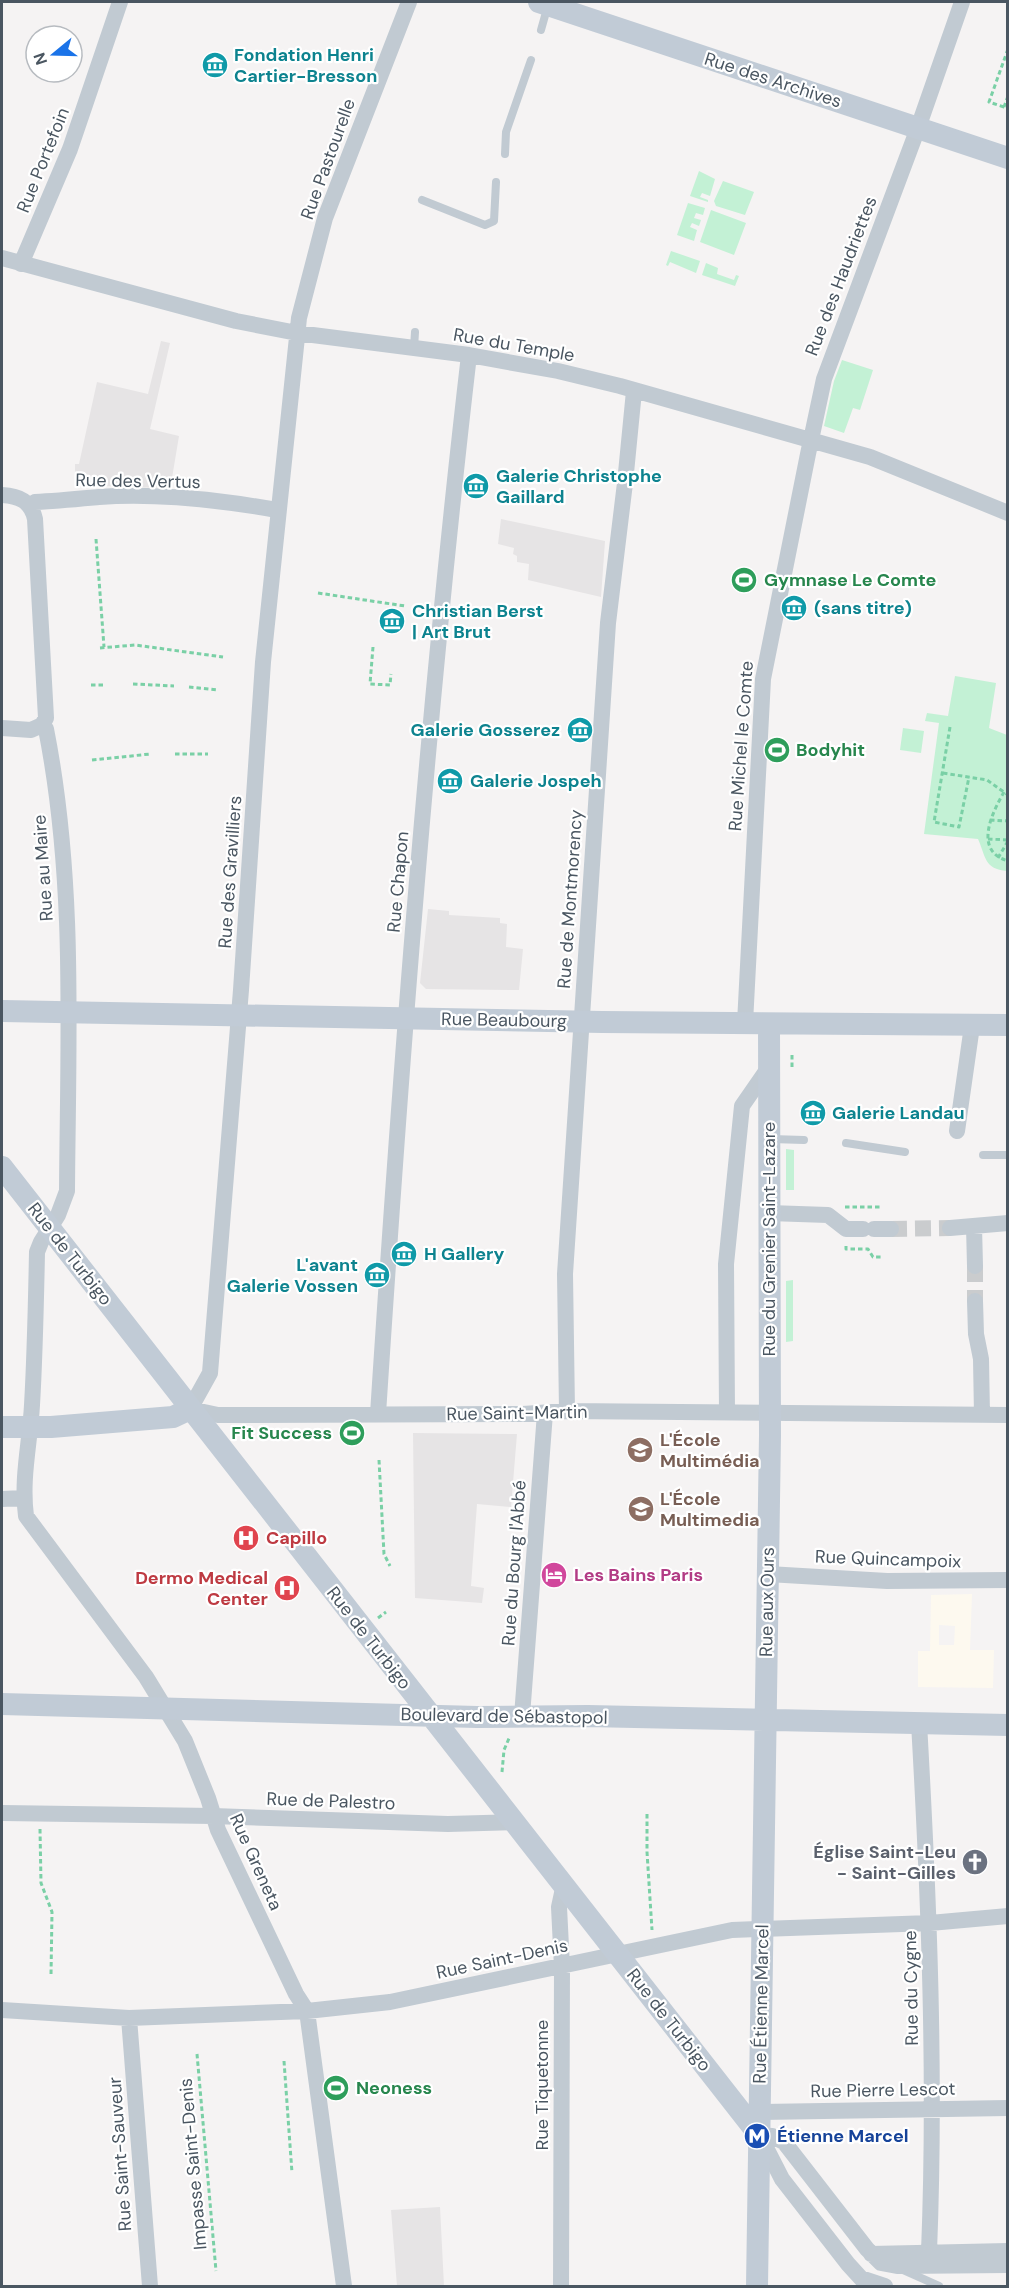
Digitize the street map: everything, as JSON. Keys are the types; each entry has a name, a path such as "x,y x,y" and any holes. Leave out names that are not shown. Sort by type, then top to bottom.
{"street":[{"name":"Rue Portefoin","path":"21,264 70,149 120,2"},
{"name":"Rue Pastourelle","path":"297,333 325,218 409,2"},
{"name":"Rue des Haudriettes","path":"811,440 824,379 918,128 962,2"},
{"name":"Rue des Archives","path":"544,3 1008,158"},
{"name":"Rue du Temple","path":"2,258 236,321 297,333 414,340 469,355 558,370 870,457 1008,513"},
{"name":"Rue des Gravilliers","path":"190,1409 210,1373 259,754 263,662 297,333"},
{"name":"Rue Chapon","path":"378,1414 406,1018 441,611 469,355"},
{"name":"Rue de Montmorency","path":"567,1411 565,1275 608,623 634,391"},
{"name":"Rue Michel le Comte","path":"745,1023 763,679 811,440"},
{"name":"Rue des Vertus","path":"2,495 17,497 30,505 35,502 99,497 160,498 191,499 277,510"},
{"name":"Rue au Maire","path":"29,1426 32,1408 37,1252 40,1242 58,1215 67,1191 68,1013 65,887 58,801 46,729 42,725 46,718 35,519 30,505"},
{"path":"2,728 31,730 42,725"},
{"name":"Rue Beaubourg","path":"2,1011 582,1022 1008,1025"},
{"name":"Rue du Grenier Saint-Lazare","path":"769,1024 770,1412"},
{"path":"957,1131 971,1033 970,1024"},
{"name":"Rue du Grenier Saint-Lazare","path":"727,1412 726,1264 742,1106 769,1067"},
{"name":"Rue de Turbigo","path":"2,1167 759,2135 782,2179 848,2264 865,2282"},
{"path":"769,1213 828,1215 846,1229 876,1229"},
{"path":"950,1228 1008,1223"},
{"path":"974,1226 975,1266"},
{"path":"975,1300 976,1334 981,1359 982,1415"},
{"name":"Rue Saint-Martin","path":"2,1427 51,1427 172,1417 190,1409 218,1414 545,1413 567,1411 1008,1415"},
{"name":"Rue aux Ours","path":"766,1721 770,1412"},
{"name":"Rue du Bourg l'Abbé","path":"522,1716 545,1413"},
{"path":"2,1499 23,1497 29,1426"},
{"name":"Rue Greneta","path":"23,1497 26,1516 146,1677 185,1742 213,1816 291,1983 307,2011 344,2286"},
{"name":"Rue Quincampoix","path":"768,1574 887,1581 1008,1580"},
{"name":"Boulevard de Sébastopol","path":"2,1704 477,1717 1008,1725"},
{"name":"Rue Étienne Marcel","path":"757,2286 766,1721"},
{"name":"Rue du Cygne","path":"919,1723 930,1923 932,2109 929,2253"},
{"name":"Rue de Palestro","path":"2,1813 213,1816 448,1824 515,1822"},
{"name":"Rue Tiquetonne","path":"561,2286 562,1967 559,1906 564,1884"},
{"name":"Rue Saint-Denis","path":"2,2010 129,2018 307,2011 390,2002 732,1930 930,1923 1008,1916"},
{"name":"Rue Saint-Sauveur","path":"129,2018 150,2286"},
{"name":"Rue Pierre Lescot","path":"759,2112 1008,2108"},
{"path":"759,2135 772,2136 784,2142 881,2263 897,2266 1008,2265"},
{"path":"872,2254 1008,2251"},
{"path":"865,2282 885,2286"}],"lane":[{"path":"541,30 544,3"},
{"path":"505,154 506,132 531,60"},
{"path":"422,200 484,225 490,224 494,221 496,182"},
{"path":"769,1136 804,1137"},
{"path":"846,1143 905,1152"},
{"path":"983,1155 1008,1155"},
{"path":"897,2266 939,2286"}],"path":[{"path":"1008,49 989,102 1006,108 1008,96"},
{"path":"96,539 102,647 135,645 223,657"},
{"path":"318,593 405,606"},
{"path":"373,647 370,684 390,685 391,674"},
{"path":"133,684 174,686"},
{"path":"91,685 104,685"},
{"path":"189,687 218,690"},
{"path":"950,728 934,822 959,827 969,777"},
{"path":"93,760 150,754"},
{"path":"175,754 208,754"},
{"path":"943,773 987,780 1006,794 991,815 988,839 991,850 998,858 1008,861"},
{"path":"990,820 1008,820"},
{"path":"988,839 1008,841 998,858"},
{"path":"792,1055 792,1069"},
{"path":"828,1215 839,1207 880,1207"},
{"path":"379,1460 384,1554 390,1566"},
{"path":"502,1772 504,1750 522,1716"},
{"path":"39,1814 41,1883 52,1912 51,1975"},
{"path":"647,1814 653,1947"},
{"name":"Impasse Saint-Denis","path":"197,2054 216,2271"},
{"path":"284,2061 292,2173"}],"shaded area":[{"path":"161,341 170,343 150,429 179,436 172,478 162,478 161,488 75,485 75,464 79,464 97,382 148,394"},
{"path":"501,519 605,541 601,597 528,580 529,564 517,562 517,556 513,554 514,548 498,544"},
{"path":"428,909 449,911 449,915 500,918 500,923 507,924 506,947 523,949 519,990 426,989 420,983"},
{"path":"413,1433 517,1434 511,1507 477,1504 471,1586 484,1588 482,1603 415,1598"},
{"path":"972,1594 970,1650 994,1650 993,1688 918,1687 918,1651 930,1651 931,1595","holes":["939,1625 955,1626 954,1645 939,1645"]},
{"path":"440,2207 444,2286 397,2286 391,2210"}],"green space":[{"path":"699,171 715,179 710,196 702,193 700,197 708,202 690,196"},
{"path":"723,181 754,192 745,215 716,206 714,201"},
{"path":"688,203 705,208 703,215 696,213 694,218 701,220 699,226 692,223 690,227 697,230 694,241 677,235"},
{"path":"711,210 746,223 734,255 700,242"},
{"path":"671,251 700,261 696,273 670,262 668,266 666,265"},
{"path":"706,263 718,268 717,274 734,280 736,275 739,276 735,286 702,275"},
{"path":"842,360 873,370 860,410 853,408 844,433 824,426 834,381"},
{"path":"955,676 996,683 989,728 1007,735 1007,871 990,865 978,839 924,834 939,723 925,721 927,713 948,716"},
{"path":"903,728 924,731 921,753 900,750"},
{"path":"786,1149 794,1150 794,1190 786,1190"},
{"path":"793,1280 793,1341 786,1342 786,1281"}],"tunnel":[{"path":"891,1229 950,1228"},
{"path":"975,1266 975,1301"}],"place":[{"name":"Fondation Henri Cartier-Bresson","path":"215,65"},
{"name":"Galerie Christophe Gaillard","path":"476,486"},
{"name":"Gymnase Le Comte","path":"744,580"},
{"name":"(sans titre)","path":"794,608"},
{"name":"Christian Berst | Art Brut","path":"392,621"},
{"name":"Galerie Gosserez","path":"580,730"},
{"name":"Bodyhit","path":"777,750"},
{"name":"Galerie Jospeh","path":"450,781"},
{"name":"Galerie Landau","path":"813,1113"},
{"name":"H Gallery","path":"404,1254"},
{"name":"L'avant Galerie Vossen","path":"377,1275"},
{"name":"Fit Success","path":"352,1433"},
{"name":"L'École Multimédia","path":"640,1450"},
{"name":"L'École Multimedia","path":"641,1509"},
{"name":"Capillo","path":"246,1538"},
{"name":"Les Bains Paris","path":"554,1575"},
{"name":"Dermo Medical Center","path":"287,1588"},
{"name":"Église Saint-Leu - Saint-Gilles","path":"975,1862"},
{"name":"Neoness","path":"336,2088"},
{"name":"Étienne Marcel","path":"757,2136"}]}
